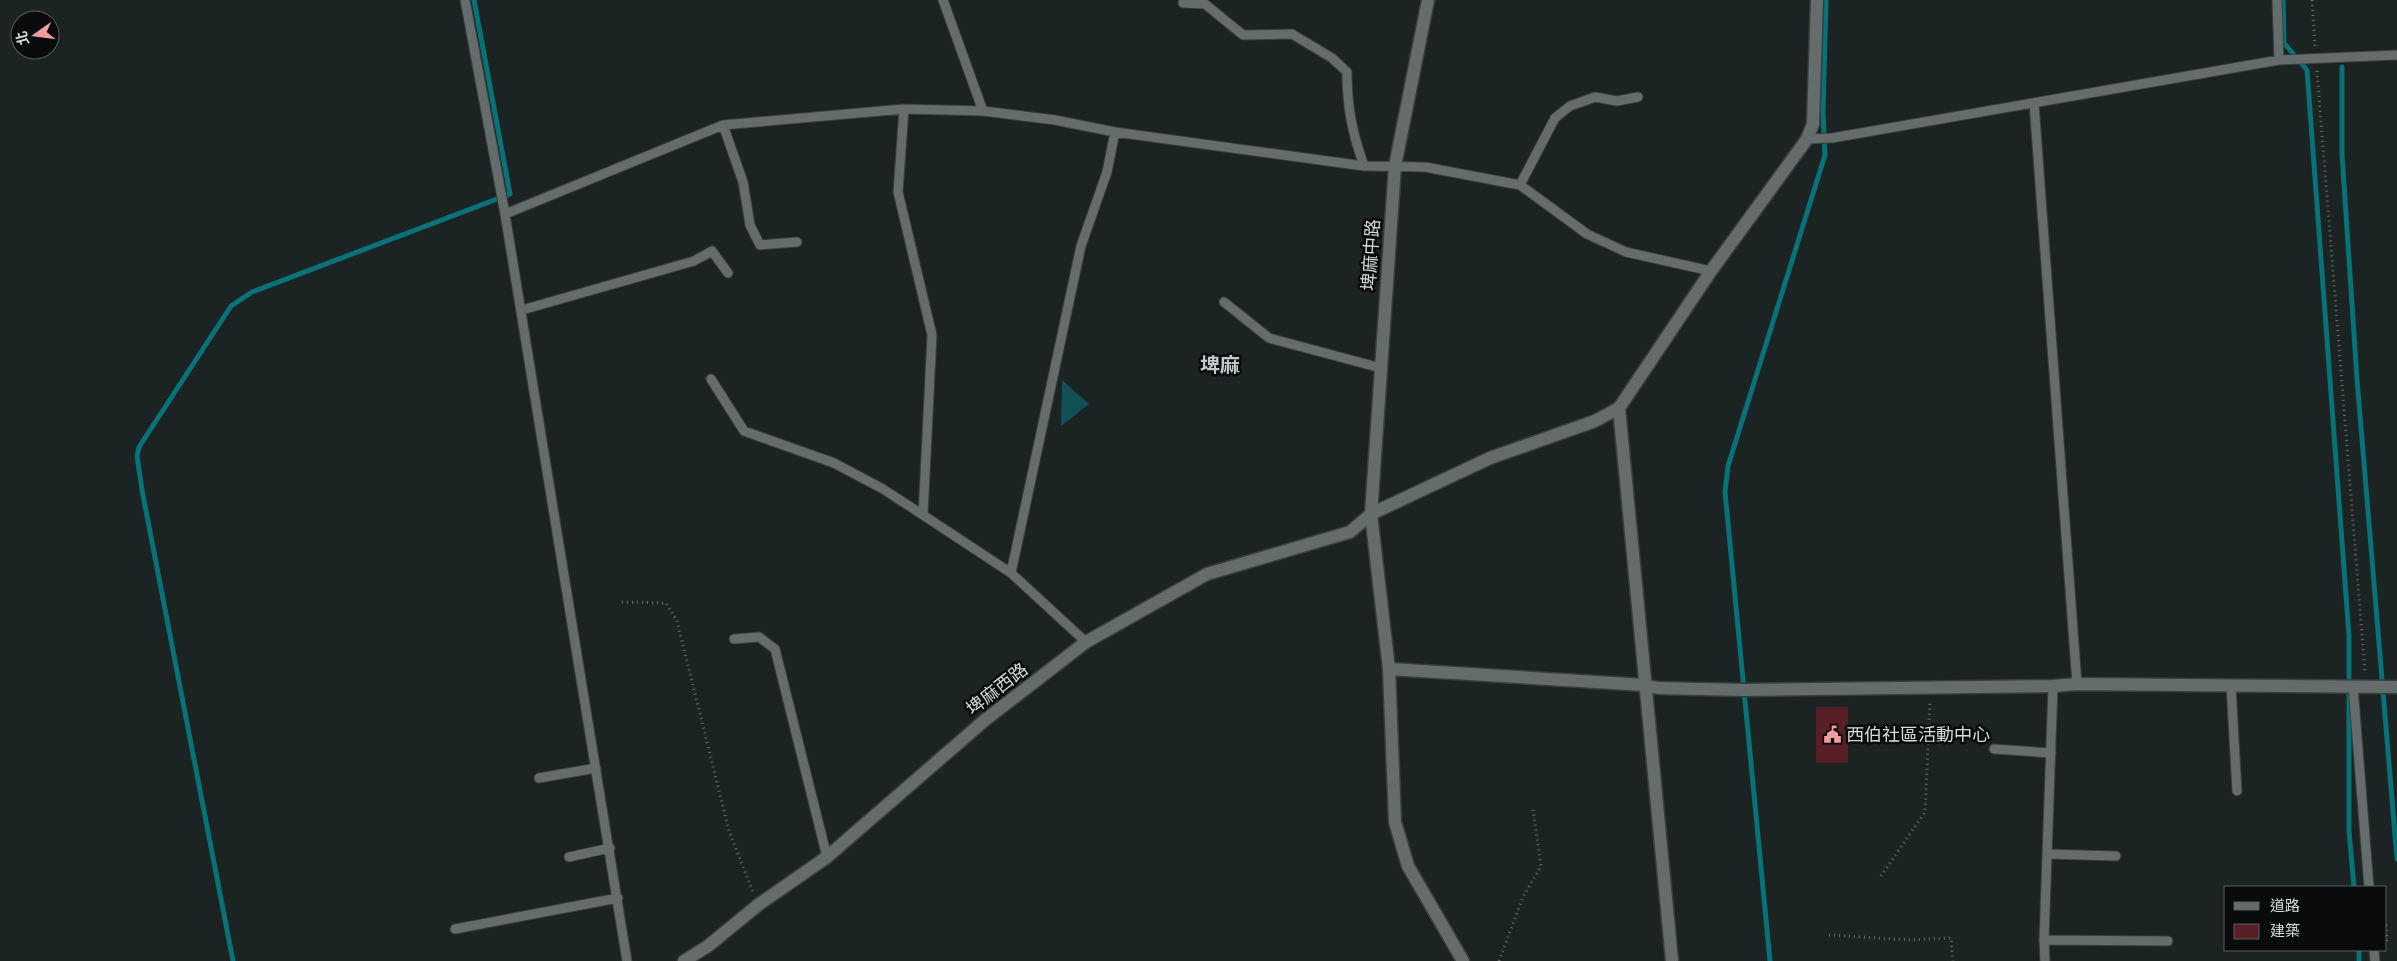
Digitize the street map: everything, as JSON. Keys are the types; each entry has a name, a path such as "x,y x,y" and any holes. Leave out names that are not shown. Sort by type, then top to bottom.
{"street":[{"name":"埤麻中路","path":"1428,0 1395,166 1371,514 1389,669 1396,822 1408,866 1463,961"},
{"path":"1672,961 1644,685 1619,408 1711,272 1807,139 1813,124 1817,0"},
{"name":"埤麻西路","path":"684,961 708,946 758,905 826,857 985,720 1086,642 1207,574 1350,532 1371,514 1490,458 1595,420 1619,408"},
{"path":"1389,669 1644,685 1658,688 1743,690 2053,686 2077,684 2397,687"}],"lane":[{"path":"465,0 505,209 627,961"},
{"path":"943,0 982,111"},
{"path":"2277,0 2279,60"},
{"path":"1183,3 1205,4 1243,35 1292,34 1332,58 1347,72 1347,106 1353,134 1364,166"},
{"path":"1807,139 1832,138 2279,60 2397,55"},
{"path":"1520,185 1555,118 1570,106 1595,97 1617,101 1638,97"},
{"path":"2034,103 2077,684"},
{"path":"505,209 724,125 904,109 982,111 1055,120 1115,132 1364,166 1425,167 1520,185 1587,234 1626,252 1711,272"},
{"path":"904,109 898,192 932,336 924,515"},
{"path":"724,125 743,182 750,225 760,245 797,242"},
{"path":"1011,573 1081,246 1107,172 1115,132"},
{"path":"522,310 694,261 712,251 728,273"},
{"path":"1224,302 1269,338 1381,368"},
{"path":"712,379 744,431 834,463 883,489 1011,573 1086,642"},
{"path":"734,639 759,637 775,649 826,857"},
{"path":"2045,961 2044,940 2053,686"},
{"path":"2231,686 2237,791"},
{"path":"2353,686 2369,886"},
{"path":"1994,749 2051,753"},
{"path":"539,778 596,768"},
{"path":"569,857 610,848"},
{"path":"2047,854 2116,856"},
{"path":"455,929 618,898"},
{"path":"2044,940 2168,942"}],"path":[{"path":"2312,0 2312,58 2366,687"},
{"path":"622,602 666,603 677,621 729,831 758,905"},
{"path":"1881,876 1925,812 1931,687"},
{"path":"1499,961 1523,897 1541,866 1533,809"},
{"path":"1829,935 1910,940 1951,938 1953,961"},
{"path":"2387,938 2388,952"}],"shaded area":[{"path":"1062,380 1089,404 1061,426"}],"building":[{"name":"西伯社區活動中心","path":"1816,707 1848,707 1848,763 1816,763"}],"waterway":[{"path":"233,961 142,490 137,456 139,447 231,306 252,292 510,194 474,0"},
{"path":"1770,961 1725,492 1728,466 1825,155 1823,113 1826,0"},
{"path":"2283,0 2284,43 2307,70 2349,636 2349,831 2354,886"},
{"path":"2342,67 2342,154 2357,379 2397,859"},
{"path":"2359,951 2359,961"}],"place":[{"name":"西伯社區活動中心","path":"1832,735"}],"district":[{"name":"埤麻","path":"1220,365"}]}
